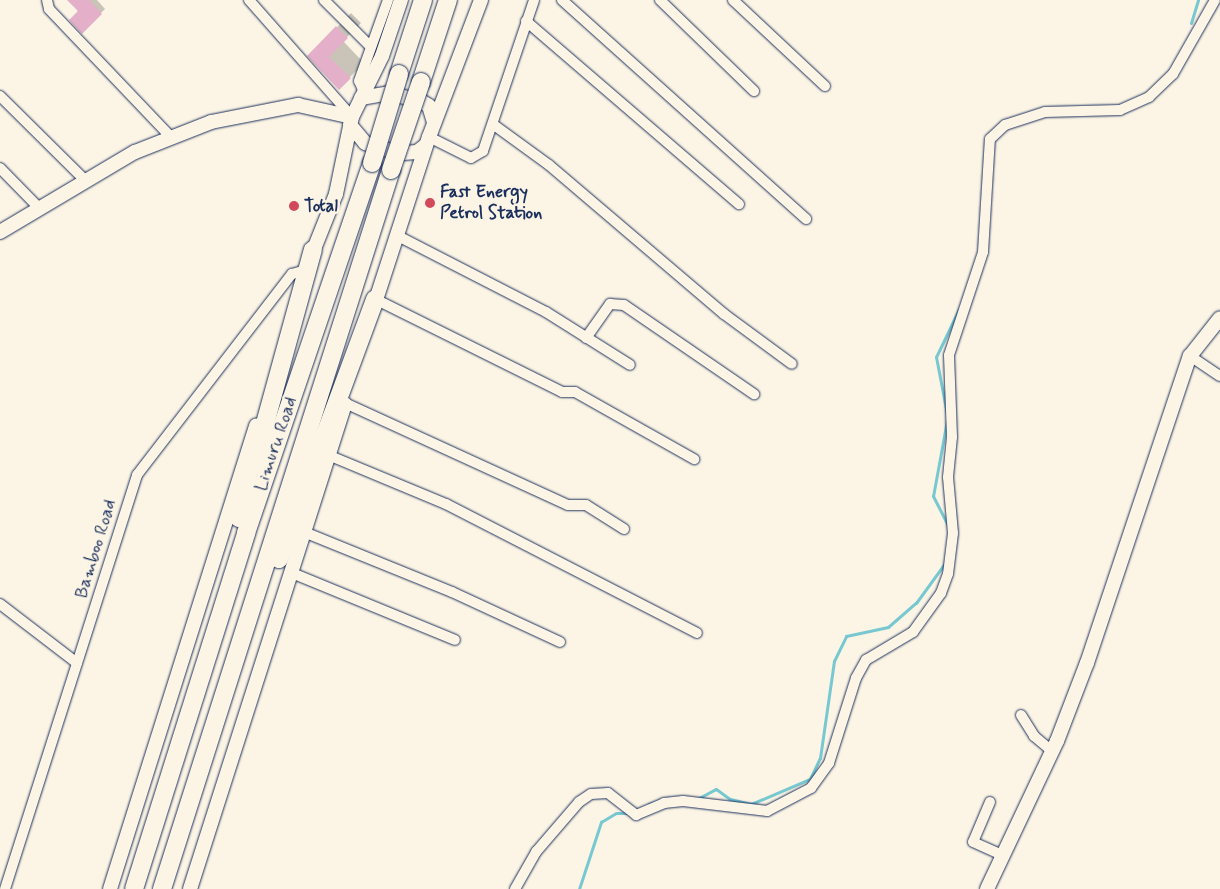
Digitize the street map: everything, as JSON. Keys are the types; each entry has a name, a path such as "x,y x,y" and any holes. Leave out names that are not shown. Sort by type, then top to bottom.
{"highway":[{"name":"Limuru Road","path":"134,889 166,784 372,162 423,0"},
{"name":"Limuru Road","path":"162,889 391,170 448,0"},
{"path":"166,784 313,250"},
{"path":"195,784 375,299"}],"street":[{"path":"47,0 49,9 170,136"},
{"path":"250,0 351,121 365,143 383,149 410,153 427,141"},
{"path":"324,0 371,47"},
{"path":"363,95 359,81 388,0"},
{"path":"110,889 306,270 336,194 351,121 401,0"},
{"path":"190,889 292,573 375,299 398,236 427,141 481,0"},
{"path":"427,141 471,158 483,151 494,125 534,0"},
{"path":"562,0 806,219"},
{"path":"733,0 825,86"},
{"path":"515,889 536,852 579,802 591,794 608,793 636,815 664,803 683,801 767,811 811,788 829,763 856,678 866,660 913,632 941,593 948,574 953,533 948,477 952,437 949,355 983,252 990,139 1005,125 1045,112 1120,110 1149,97 1173,74 1215,0"},
{"path":"666,2 754,91"},
{"path":"526,21 739,204"},
{"path":"363,95 388,93 421,102 429,106 434,122"},
{"path":"0,96 86,181"},
{"path":"0,232 86,181 170,136 211,122 298,105 351,121"},
{"path":"494,125 549,166 717,308 792,364"},
{"path":"0,168 39,208"},
{"path":"398,236 586,338 630,365"},
{"name":"Bamboo Road","path":"5,889 141,468 292,274 306,270"},
{"path":"375,299 562,392 575,392 694,458"},
{"path":"586,338 610,304 624,305 754,394"},
{"path":"987,889 1052,751 1115,586 1190,356 1220,318"},
{"path":"1190,356 1220,376"},
{"path":"345,403 568,505 586,505 624,529"},
{"path":"328,456 446,504 697,633"},
{"path":"304,532 452,592 560,642"},
{"path":"292,573 455,640"},
{"path":"0,604 77,663"},
{"path":"1021,715 1034,736 1052,751"},
{"path":"990,802 973,842 1004,856"}],"building":[{"path":"67,0 89,0 102,14 82,34 69,20 78,11"},
{"path":"336,26 348,38 329,57 351,78 339,90 307,56"}],"waterway":[{"path":"1191,23 1198,0"},
{"path":"947,414 936,357 959,309"},
{"path":"947,420 933,496 948,526"},
{"path":"697,799 716,789 730,799 751,804 810,779 820,758 834,661 846,636 888,627 916,603 945,563"},
{"path":"649,804 668,798"},
{"path":"579,889 601,822 616,813 628,813"}],"place":[{"name":"Fast Energy Petrol Station","path":"430,203"},
{"name":"Total","path":"294,206"}]}
